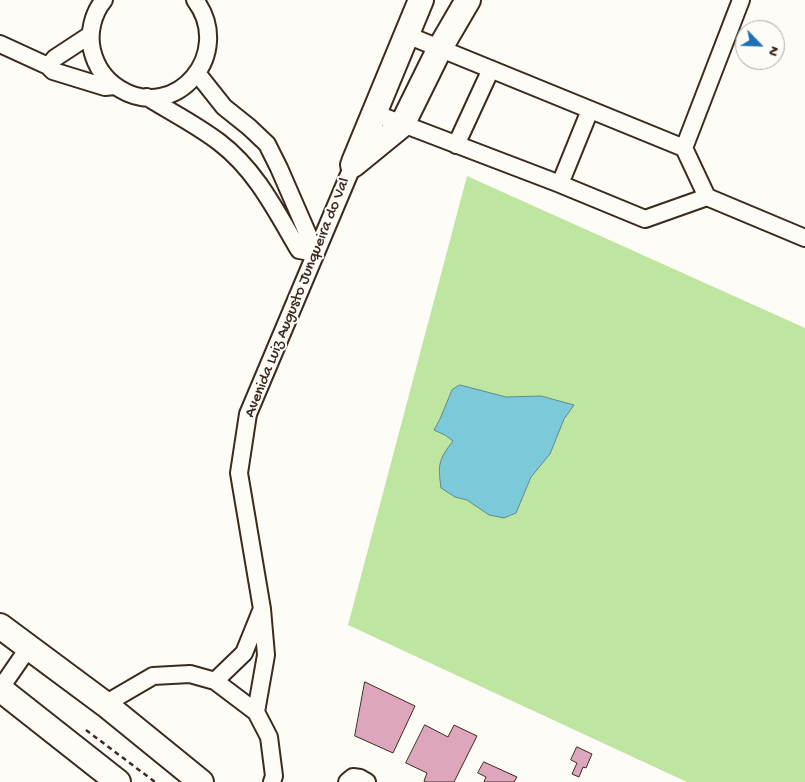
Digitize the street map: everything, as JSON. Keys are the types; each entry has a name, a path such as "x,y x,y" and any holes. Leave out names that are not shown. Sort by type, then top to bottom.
{"main road":[{"name":"Avenida Luiz Augusto Junqueira do Val","path":"353,165 421,0"},
{"name":"Avenida Luiz Augusto Junqueira do Val","path":"353,165 402,125 440,48 468,0"},
{"path":"0,626 105,704 202,782"},
{"path":"0,689 118,782"}],"street":[{"path":"104,0 96,13 90,36 92,53 99,69 115,86 124,92 147,97 159,97 170,94 190,82 204,63 209,40 206,17 196,0"},
{"path":"684,148 741,0"},
{"path":"407,35 684,148 707,197 805,238"},
{"path":"48,66 55,58 90,36"},
{"path":"0,44 48,66 53,71 105,86 115,86"},
{"path":"456,144 491,69"},
{"path":"198,73 224,106 267,144 316,253"},
{"path":"147,97 220,142 263,188 299,250 316,253"},
{"path":"560,184 590,110"},
{"path":"374,114 560,184 645,219 707,197"},
{"name":"Avenida Luiz Augusto Junqueira do Val","path":"256,712 266,655 262,609 239,473 248,414 353,165"},
{"path":"215,681 244,653 262,609"},
{"path":"0,689 30,647"},
{"path":"105,704 154,676 190,674 215,681 256,712 269,737 274,776 272,782"},
{"path":"347,782 353,777 360,778 366,782"}],"green space":[{"path":"467,176 805,328 805,782 687,782 348,625"}],"water":[{"path":"460,385 506,397 541,396 574,405 564,419 550,454 531,477 516,513 504,518 489,515 467,500 455,497 441,488 440,463 444,453 453,441 434,430 452,390"}],"building":[{"path":"365,682 415,706 393,753 355,736"},
{"path":"425,725 448,737 454,725 477,736 454,782 426,782 424,781 427,773 406,763"},
{"path":"577,747 592,754 586,768 583,767 579,777 572,774 577,763 571,760"},
{"path":"484,762 517,777 514,782 484,782 486,777 478,773"}]}
